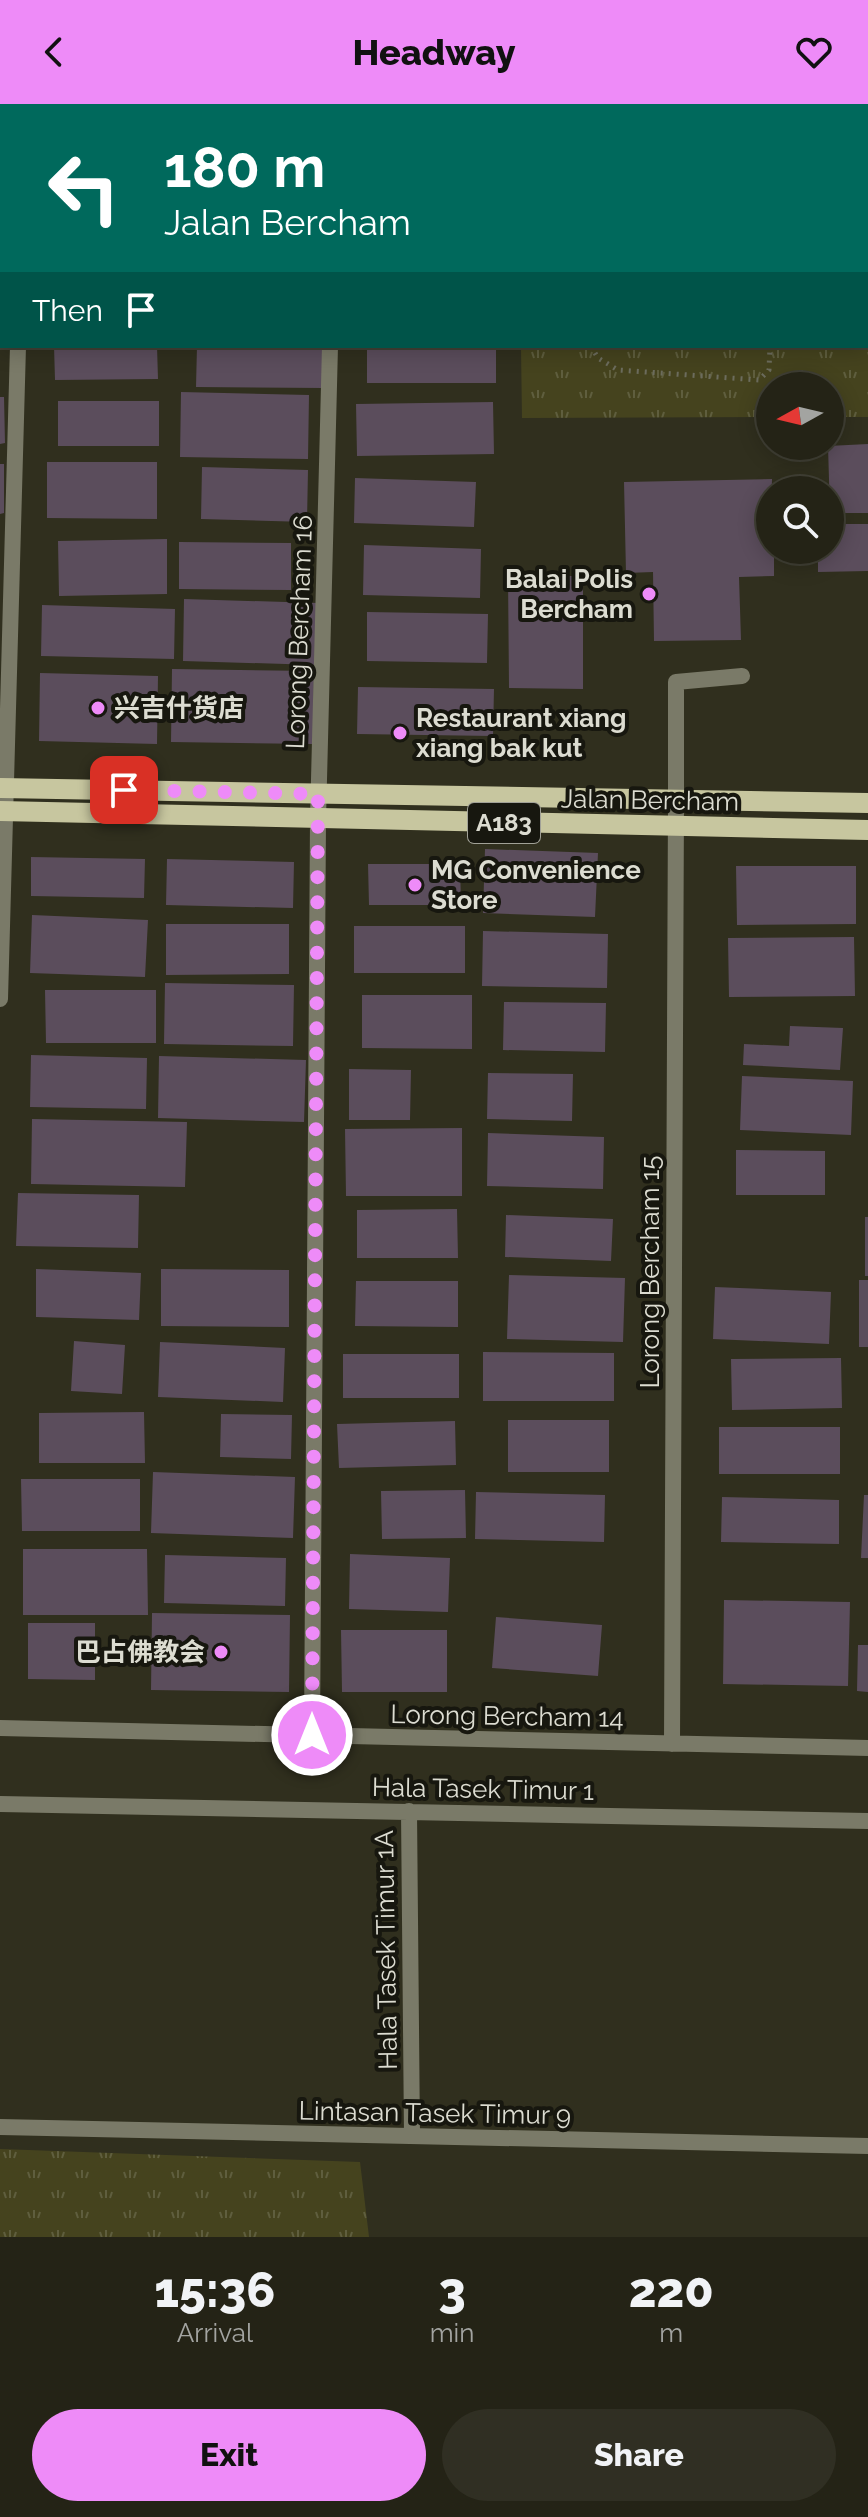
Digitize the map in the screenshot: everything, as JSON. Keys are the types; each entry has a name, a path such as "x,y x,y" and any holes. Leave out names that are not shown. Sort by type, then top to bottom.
{"main road":[{"name":"Jalan Bercham","path":"3,788 868,803"},
{"name":"Jalan Bercham","path":"2,811 868,830"}],"street":[{"path":"0,999 2,811 18,348"},
{"name":"Lorong Bercham 16","path":"312,1735 318,794 330,348"},
{"name":"Lorong Bercham 15","path":"672,1744 676,682 742,676"},
{"name":"Lorong Bercham 14","path":"0,1728 868,1748"},
{"name":"Hala Tasek Timur 1","path":"0,1804 868,1821"},
{"name":"Hala Tasek Timur 1A","path":"409,1811 412,2136"},
{"name":"Lintasan Tasek Timur 9","path":"0,2127 868,2146"}],"path":[{"path":"592,348 598,358 618,370 759,380 769,370 770,348"}],"green space":[{"path":"521,348 868,348 868,417 844,417 844,372 756,372 756,417 522,418"},
{"path":"0,2149 360,2162 369,2237 0,2237"}],"building":[{"path":"54,348 157,348 158,379 55,380"},
{"path":"197,348 324,348 324,388 196,387"},
{"path":"367,348 496,348 496,383 367,383"},
{"path":"181,392 309,395 308,459 180,457"},
{"path":"0,397 4,397 5,443 0,444"},
{"path":"58,401 159,401 159,446 58,446"},
{"path":"493,402 494,454 357,456 356,404"},
{"path":"868,444 868,513 844,513 844,476 829,476 828,460 844,460 844,445"},
{"path":"47,462 157,462 157,519 47,518"},
{"path":"0,464 4,464 4,513 0,514"},
{"path":"202,467 308,470 307,522 201,519"},
{"path":"355,478 476,482 474,527 354,523"},
{"path":"756,479 756,564 774,564 774,576 739,577 741,640 654,641 653,572 626,573 624,482"},
{"path":"844,524 868,524 868,571 818,572 818,564 844,564"},
{"path":"167,539 167,594 59,596 58,541"},
{"path":"179,542 291,543 291,590 179,589"},
{"path":"364,545 481,549 480,598 363,595"},
{"path":"508,576 583,576 583,689 509,688"},
{"path":"184,599 318,603 317,665 183,661"},
{"path":"42,605 175,609 174,659 41,656"},
{"path":"367,612 488,614 487,663 367,661"},
{"path":"172,669 314,671 313,744 171,742"},
{"name":"兴吉什货店","path":"40,673 158,676 157,744 39,741"},
{"path":"358,687 494,689 493,736 357,734"},
{"path":"485,849 598,853 595,917 483,913"},
{"path":"31,857 145,859 144,898 31,896"},
{"path":"167,859 294,862 293,908 166,905"},
{"name":"MG Convenience Store","path":"368,864 460,864 461,905 369,905"},
{"path":"736,866 856,866 856,924 737,925"},
{"path":"32,915 148,920 145,977 30,973"},
{"path":"166,924 289,924 289,974 166,975"},
{"path":"354,926 465,926 465,973 354,973"},
{"path":"483,931 608,934 607,988 482,986"},
{"path":"854,937 855,996 729,997 728,938"},
{"path":"165,983 294,985 293,1046 164,1044"},
{"path":"45,990 156,990 156,1043 46,1043"},
{"path":"362,995 472,995 472,1049 362,1048"},
{"path":"504,1002 606,1003 605,1052 503,1050"},
{"path":"790,1026 843,1028 840,1070 743,1065 744,1044 789,1046"},
{"path":"31,1055 147,1058 146,1109 30,1107"},
{"path":"159,1056 306,1060 304,1122 158,1118"},
{"path":"349,1069 411,1070 410,1120 349,1120"},
{"path":"488,1073 573,1074 572,1121 487,1119"},
{"path":"742,1076 853,1081 851,1135 740,1130"},
{"path":"32,1119 187,1122 185,1187 31,1184"},
{"path":"462,1128 462,1196 346,1196 345,1129"},
{"path":"488,1133 604,1137 603,1189 487,1186"},
{"path":"736,1150 825,1151 825,1195 736,1195"},
{"path":"18,1193 139,1195 138,1248 16,1246"},
{"path":"457,1209 458,1258 357,1258 357,1210"},
{"path":"506,1215 613,1219 611,1261 505,1257"},
{"path":"865,1217 868,1217 868,1276 865,1276"},
{"path":"36,1269 141,1273 139,1320 36,1317"},
{"path":"161,1269 289,1270 289,1327 161,1326"},
{"path":"509,1275 625,1278 623,1342 507,1339"},
{"path":"859,1280 868,1280 868,1347 859,1347"},
{"path":"356,1281 458,1281 458,1327 355,1326"},
{"path":"715,1287 831,1292 829,1344 713,1339"},
{"path":"74,1341 125,1345 122,1394 71,1391"},
{"path":"160,1342 285,1348 283,1402 158,1397"},
{"path":"483,1352 614,1353 614,1401 483,1401"},
{"path":"343,1354 459,1354 459,1398 343,1398"},
{"path":"841,1358 842,1408 732,1410 731,1359"},
{"path":"144,1412 145,1463 39,1463 39,1413"},
{"path":"221,1414 292,1415 291,1459 220,1457"},
{"path":"508,1420 609,1420 609,1472 508,1472"},
{"path":"455,1421 456,1465 339,1468 337,1424"},
{"path":"719,1427 840,1427 840,1474 719,1474"},
{"path":"153,1472 295,1477 293,1538 151,1533"},
{"path":"21,1479 140,1479 140,1531 22,1531"},
{"path":"465,1490 466,1538 382,1539 381,1491"},
{"path":"476,1492 605,1495 604,1542 475,1539"},
{"path":"864,1495 868,1495 868,1558 861,1558"},
{"path":"722,1497 839,1500 839,1544 721,1542"},
{"path":"23,1549 147,1549 148,1615 23,1615"},
{"path":"350,1554 450,1558 448,1612 349,1609"},
{"path":"165,1555 286,1558 285,1606 164,1603"},
{"path":"724,1600 850,1602 848,1686 723,1684"},
{"name":"巴占佛教会","path":"152,1613 290,1615 289,1692 151,1690"},
{"path":"496,1617 602,1625 598,1676 492,1668"},
{"path":"28,1623 95,1623 95,1680 28,1679"},
{"path":"341,1630 447,1630 447,1692 342,1692"},
{"path":"858,1645 868,1645 868,1692 857,1691"}],"place":[{"name":"Balai Polis Bercham","path":"649,594"},
{"name":"兴吉什货店","path":"98,708"},
{"name":"Restaurant xiang xiang bak kut","path":"400,733"},
{"name":"MG Convenience Store","path":"415,885"},
{"name":"巴占佛教会","path":"221,1652"}],"route":[{"path":"124,790 318,794 312,1735"}]}
